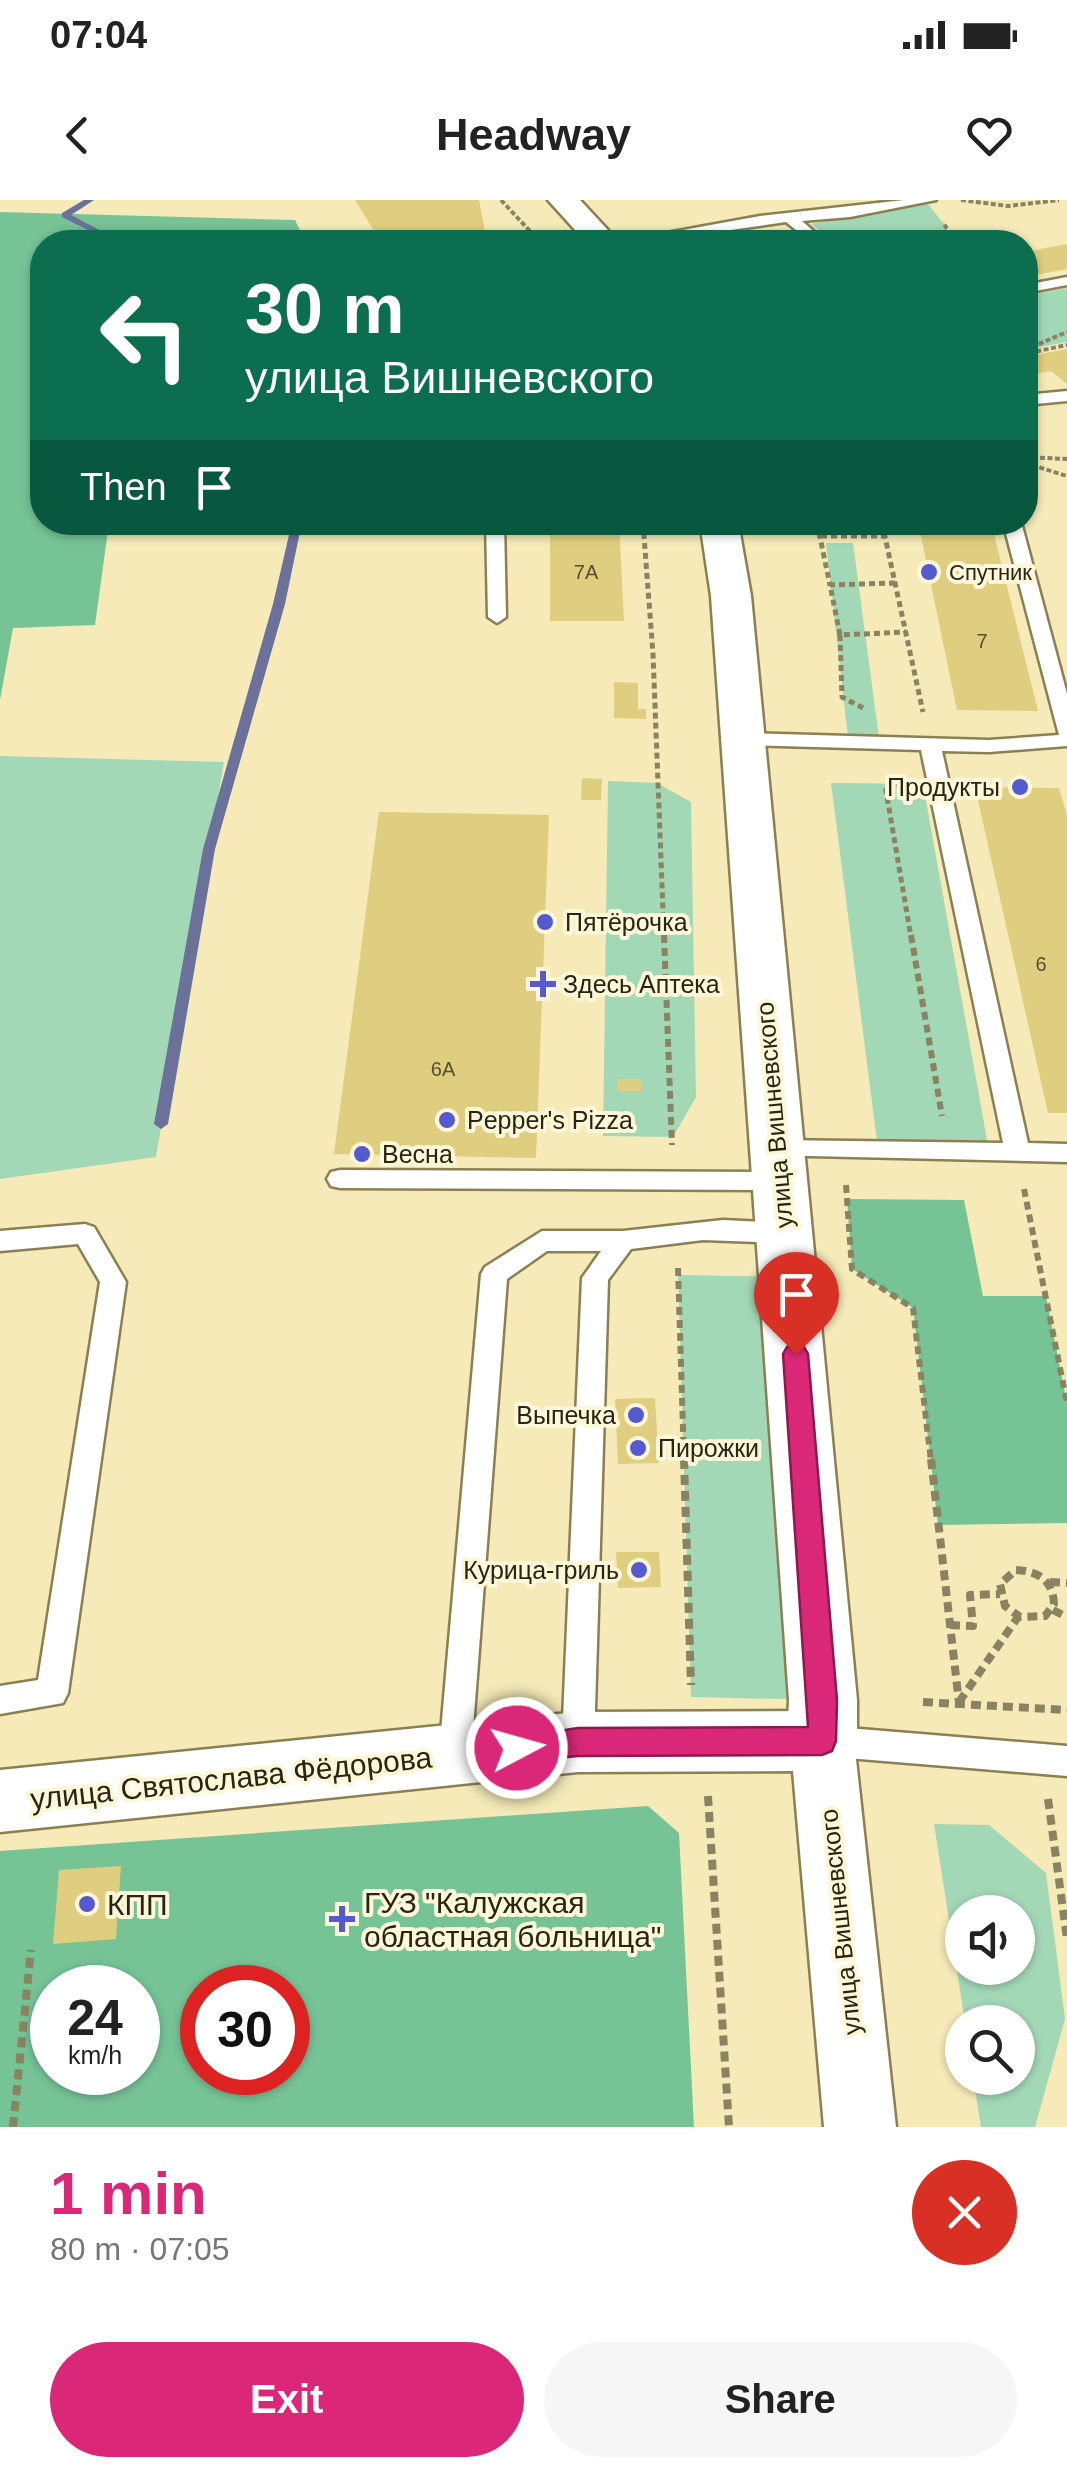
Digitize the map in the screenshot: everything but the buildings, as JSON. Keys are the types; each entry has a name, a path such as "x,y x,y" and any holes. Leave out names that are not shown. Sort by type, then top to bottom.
{"street":[{"path":"563,200 592,230"},
{"name":"улица Вишневского","path":"721,535 731,596 823,1700 822,1741 860,2127"},
{"name":"улица Святослава Фёдорова","path":"0,1802 578,1742 822,1741"}],"lane":[{"path":"790,200 810,216"},
{"path":"707,230 929,200"},
{"path":"790,218 804,230"},
{"path":"1038,287 1067,282"},
{"path":"1038,397 1067,396"},
{"path":"495,535 497,617"},
{"path":"1015,535 1067,731"},
{"path":"743,740 989,746 1067,740"},
{"path":"930,744 1018,1153"},
{"path":"455,1755 494,1274 542,1241 623,1242 675,1230 728,1227 780,1188 844,1151 1067,1152"},
{"path":"340,1179 673,1182 780,1188"},
{"path":"0,1241 85,1234 113,1282 52,1693 0,1700"},
{"path":"578,1742 595,1278 623,1242"},
{"path":"822,1741 1054,1760"}],"path":[{"path":"501,200 529,230"},
{"path":"958,200 1008,206 1059,200"},
{"path":"1038,345 1067,332"},
{"path":"1038,349 1067,345"},
{"path":"1038,460 1067,459"},
{"path":"1038,465 1067,476"},
{"path":"645,535 656,714 673,1182"},
{"path":"821,536 884,536 930,744 842,697 840,635 821,536"},
{"path":"830,585 895,584"},
{"path":"840,635 906,632"},
{"path":"646,713 656,714"},
{"path":"938,783 885,785 948,1152"},
{"path":"844,1151 852,1269 913,1308 959,1703 1018,1617"},
{"path":"1018,1153 1067,1403"},
{"path":"675,1230 692,1697 697,1743 707,1782 729,2127"},
{"path":"1026,1570 1049,1582 1054,1604 1045,1616 1028,1619 1011,1613 1000,1594 1003,1578 1026,1570"},
{"path":"1050,1582 1067,1583"},
{"path":"949,1625 973,1626 970,1595 1000,1594"},
{"path":"1053,1610 1067,1617"},
{"path":"1054,1760 1067,1938"},
{"path":"14,2127 31,1950"}],"green space":[{"path":"928,204 947,228 819,230 811,224"},
{"path":"0,212 295,220 300,230 30,230 30,535 107,535 95,625 13,628 0,700"},
{"path":"1067,288 1067,342 1038,348 1038,294"},
{"path":"826,543 853,543 879,738 848,737"},
{"path":"0,756 224,762 156,1157 0,1179"},
{"path":"608,781 657,783 691,802 696,1097 673,1137 603,1136"},
{"path":"831,783 923,784 989,1151 878,1149"},
{"path":"847,1199 964,1200 983,1296 1046,1296 1067,1403 1067,1523 938,1525 913,1308 852,1269"},
{"path":"678,1275 789,1277 823,1700 691,1697"},
{"name":"ГУЗ \"Калужская областная больница\"","path":"648,1806 679,1833 694,2127 0,2127 0,1851"},
{"path":"934,1824 989,1825 1046,1873 1065,2019 1035,2127 981,2127 976,2095 1035,2095 1035,2005 962,2005 959,1985 1035,1985 1035,1895 945,1895"}],"waterway":[{"path":"90,200 65,215 94,230"},
{"path":"161,1124 209,849 279,604 294,535"}],"place":[{"name":"Спутник","path":"929,572"},
{"name":"Продукты","path":"1020,787"},
{"name":"Пятёрочка","path":"545,922"},
{"name":"Здесь Аптека","path":"543,984"},
{"name":"Pepper's Pizza","path":"447,1120"},
{"name":"Весна","path":"362,1154"},
{"name":"Выпечка","path":"636,1415"},
{"name":"Пирожки","path":"638,1448"},
{"name":"Курица-гриль","path":"639,1570"},
{"name":"КПП","path":"87,1904"},
{"name":"ГУЗ \"Калужская областная больница\"","path":"342,1919"}],"route":[{"path":"517,1748 578,1742 822,1741 823,1700 796,1354"}]}
